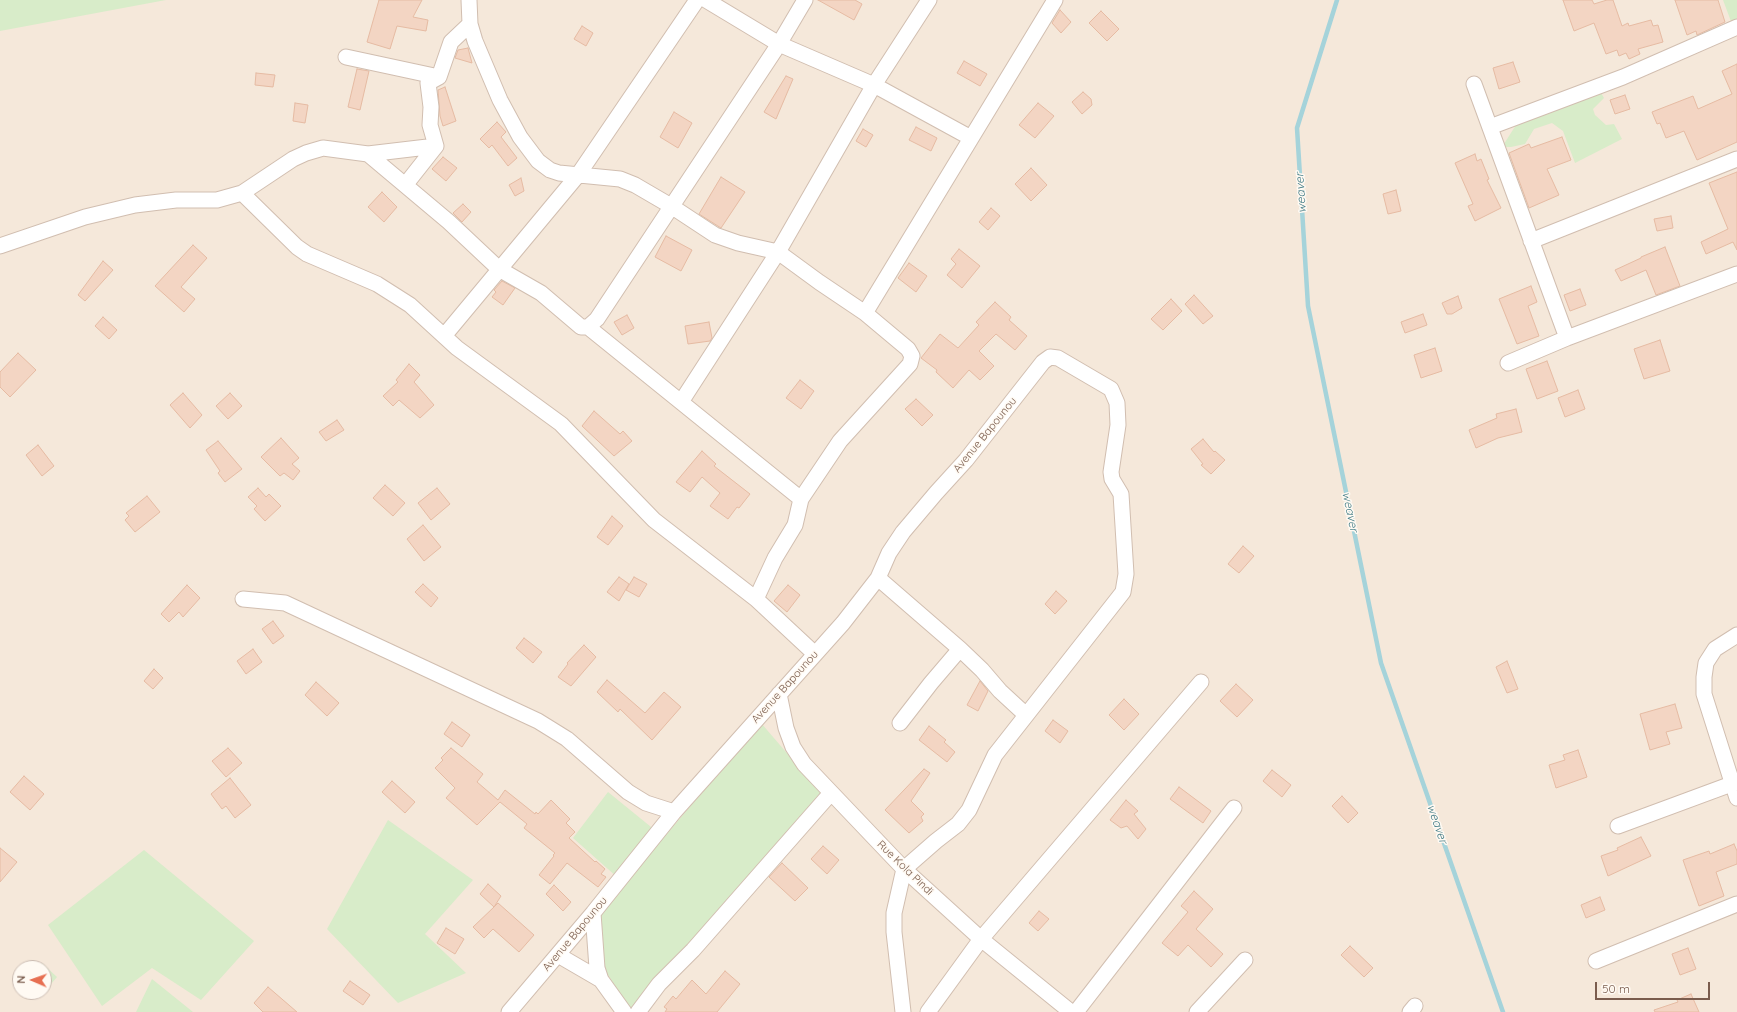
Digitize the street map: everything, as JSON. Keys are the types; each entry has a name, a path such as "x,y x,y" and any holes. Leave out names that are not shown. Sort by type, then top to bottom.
{"street":[{"path":"469,0 470,24 475,41 500,100 520,137 538,161 550,170 559,174 620,179 635,184 672,206 715,235 738,243 778,252 865,313 908,349 912,356 910,364 840,442 800,499 794,525 775,558 756,599"},
{"path":"444,336 578,175 698,0"},
{"path":"706,0 779,44 874,85 971,138"},
{"path":"588,327 597,319 672,206 779,44 805,0"},
{"path":"681,402 778,252 874,85 929,0"},
{"path":"865,313 1054,0"},
{"path":"436,146 430,125 431,106 428,83 440,77 451,42 470,24"},
{"path":"1490,127 1623,76 1737,28"},
{"path":"346,57 440,77"},
{"path":"1474,84 1567,338"},
{"path":"0,246 85,217 135,205 176,200 217,200 242,193 293,159 323,148 368,154 436,146"},
{"path":"406,184 436,146"},
{"path":"368,154 450,222 499,269 541,293 580,327 588,327 800,499"},
{"path":"1531,241 1737,159"},
{"path":"242,193 297,248 307,254 377,284 410,305 457,348 518,391 560,424 654,520 756,599 815,654"},
{"path":"1508,363 1567,338 1737,274"},
{"name":"Avenue Bapounou","path":"509,1012 593,913 674,812 843,623 878,578 889,553 903,532 966,460 1043,362 1050,357 1058,358 1111,389 1117,403 1118,431 1111,472 1112,479 1121,494 1126,574 1123,592 1026,715"},
{"path":"878,578 960,649 982,670 1000,692 1026,715 995,755 970,810 958,824 904,869 894,913 894,932 903,1012"},
{"path":"243,599 285,603 538,721 567,739 595,765 628,792 646,803 674,812"},
{"path":"1737,635 1715,649 1706,663 1704,677 1704,694 1734,783 1737,798"},
{"path":"900,723 960,649"},
{"path":"928,1012 981,939 1201,682"},
{"name":"Rue Kola Pindi","path":"779,694 786,728 793,747 804,764 904,869 981,939 1071,1012"},
{"path":"1618,826 1734,783"},
{"path":"638,1012 659,984 693,950 831,793"},
{"path":"1076,1012 1234,808"},
{"path":"1596,961 1737,904"},
{"path":"593,913 595,956 601,980 624,1012"},
{"path":"558,955 601,980"},
{"path":"1197,1012 1245,960"}],"shaded area":[{"path":"0,0 1737,0 1737,1012 0,1012"}],"green space":[{"path":"0,0 166,0 0,31"},
{"path":"1723,0 1737,0 1737,31 1735,32"},
{"path":"1600,91 1604,98 1593,109 1595,115 1606,125 1614,124 1622,139 1575,163 1563,131 1552,123 1534,129 1525,144 1502,147 1516,125"},
{"path":"761,723 823,795 632,1012 601,964 598,915"},
{"path":"608,792 656,831 617,877 573,838"},
{"path":"388,820 473,880 425,934 466,973 398,1003 327,929"},
{"path":"144,850 254,941 201,1000 152,968 102,1006 48,925"},
{"path":"52,972 57,977 52,983"},
{"path":"152,979 193,1012 136,1012"}],"building":[{"path":"379,0 422,0 413,17 428,20 426,31 397,26 390,49 367,42"},
{"path":"818,0 855,0 862,4 854,20"},
{"path":"1563,0 1592,0 1594,4 1607,0 1613,0 1622,26 1628,23 1629,26 1651,20 1653,26 1658,25 1663,42 1638,49 1640,54 1629,59 1626,53 1619,56 1617,50 1606,54 1594,23 1574,31"},
{"path":"1675,0 1718,0 1725,22 1697,35 1696,31 1687,35"},
{"path":"1060,10 1071,22 1061,33 1052,23"},
{"path":"1101,11 1119,29 1107,41 1089,23"},
{"path":"582,26 593,33 586,46 574,39"},
{"path":"468,48 472,63 455,58 458,50"},
{"path":"964,61 987,74 980,86 957,73"},
{"path":"1513,62 1520,82 1499,89 1493,68"},
{"path":"1737,64 1737,142 1697,160 1684,131 1666,138 1660,123 1657,124 1652,112 1693,96 1698,109 1732,94 1722,71"},
{"path":"357,69 369,71 360,110 348,107"},
{"path":"256,73 275,75 273,87 255,85"},
{"path":"786,76 793,79 776,119 764,112"},
{"path":"445,87 456,121 443,126 440,116 438,90"},
{"path":"1083,92 1091,99 1092,105 1082,114 1072,102"},
{"path":"1625,95 1630,109 1615,114 1610,100"},
{"path":"295,103 308,105 305,123 293,121"},
{"path":"1038,103 1054,116 1035,138 1019,125"},
{"path":"674,112 692,123 678,148 660,137"},
{"path":"497,122 506,132 501,137 517,158 508,166 492,145 489,148 480,139"},
{"path":"916,127 937,138 931,151 909,140"},
{"path":"863,129 873,135 866,147 856,141"},
{"path":"1562,137 1571,160 1547,169 1559,195 1529,208 1509,153 1529,144 1531,148"},
{"path":"1475,154 1477,161 1481,159 1489,179 1487,180 1501,208 1475,221 1468,206 1473,204 1455,163"},
{"path":"443,157 457,168 446,181 432,169"},
{"path":"1031,168 1047,185 1031,201 1015,184"},
{"path":"1737,172 1737,250 1733,242 1706,254 1701,242 1728,229 1709,183"},
{"path":"721,177 745,192 721,228 699,214"},
{"path":"521,178 524,191 515,196 509,185"},
{"path":"1396,190 1401,211 1388,214 1383,194"},
{"path":"382,192 397,207 384,222 368,207"},
{"path":"463,204 471,212 462,222 453,213"},
{"path":"991,208 1000,216 988,230 979,222"},
{"path":"1671,216 1673,228 1657,231 1654,219"},
{"path":"666,236 692,250 681,271 655,257"},
{"path":"193,245 207,258 181,287 195,299 184,312 155,286"},
{"path":"1665,247 1680,286 1656,295 1646,270 1621,281 1615,270"},
{"path":"959,249 980,266 962,288 947,275 956,264 951,259"},
{"path":"103,261 113,270 85,301 78,295"},
{"path":"909,263 927,276 916,292 898,278"},
{"path":"502,281 515,288 503,305 492,297 496,292 494,290"},
{"path":"1531,286 1537,302 1528,306 1539,336 1517,344 1499,299"},
{"path":"1580,289 1586,305 1570,311 1564,295"},
{"path":"1194,295 1213,316 1203,324 1185,304"},
{"path":"1458,296 1462,308 1452,314 1447,314 1442,303"},
{"path":"1171,299 1182,311 1163,330 1151,319"},
{"path":"995,302 1011,317 1009,320 1027,336 1015,350 996,334 979,351 994,366 980,380 969,370 953,388 936,372 937,370 921,358 940,334 958,348 979,325 976,322"},
{"path":"1423,314 1427,325 1405,333 1401,322"},
{"path":"627,315 634,328 622,335 614,322"},
{"path":"103,317 117,330 109,339 95,326"},
{"path":"709,322 712,338 710,341 688,344 685,326"},
{"path":"1660,340 1670,371 1644,379 1634,349"},
{"path":"1435,348 1442,371 1421,378 1414,355"},
{"path":"18,353 36,370 10,397 0,387 0,372"},
{"path":"1547,361 1558,391 1537,399 1526,369"},
{"path":"409,364 420,375 414,382 434,405 420,418 399,400 393,406 383,396 398,382 396,380"},
{"path":"800,380 814,391 801,409 786,398"},
{"path":"1578,390 1585,409 1565,417 1558,398"},
{"path":"183,393 202,415 190,428 170,405"},
{"path":"230,393 242,406 228,419 216,406"},
{"path":"916,399 933,415 922,426 905,409"},
{"path":"1516,409 1522,432 1498,438 1476,448 1469,430 1497,418 1496,414"},
{"path":"594,411 620,434 623,431 632,441 614,456 582,426"},
{"path":"337,420 344,430 326,441 319,432"},
{"path":"281,438 299,458 292,464 300,471 293,480 284,473 280,476 261,457"},
{"path":"1203,439 1214,452 1215,451 1225,460 1211,474 1201,465 1203,464 1191,449"},
{"path":"218,441 242,469 225,482 218,473 220,471 206,450"},
{"path":"38,445 54,466 42,476 26,455"},
{"path":"702,451 716,464 714,466 750,494 728,519 710,506 720,493 702,477 690,492 676,482"},
{"path":"385,485 405,503 393,516 373,498"},
{"path":"258,488 266,497 269,494 281,506 265,521 254,509 257,506 248,497"},
{"path":"437,488 450,504 431,520 418,503"},
{"path":"147,496 160,512 135,532 125,520 129,516 126,513"},
{"path":"612,516 623,526 608,545 597,537"},
{"path":"423,525 441,547 424,561 407,539"},
{"path":"1243,546 1254,556 1239,573 1228,564"},
{"path":"619,577 629,584 619,601 607,592"},
{"path":"634,577 647,584 639,597 626,590"},
{"path":"423,584 438,598 431,607 415,592"},
{"path":"187,585 200,598 183,617 179,612 169,622 161,614"},
{"path":"788,585 800,595 787,612 774,601"},
{"path":"1056,591 1067,601 1055,614 1045,604"},
{"path":"273,621 284,636 273,644 262,629"},
{"path":"524,638 542,652 533,663 516,648"},
{"path":"584,645 596,657 571,686 558,677 568,664 567,663"},
{"path":"253,649 262,662 246,674 237,661"},
{"path":"1507,661 1518,689 1507,693 1496,667"},
{"path":"154,669 163,678 153,689 144,681"},
{"path":"607,680 645,713 664,692 681,707 652,740 620,709 618,712 597,692"},
{"path":"980,681 988,691 978,711 967,705"},
{"path":"316,682 339,703 327,716 305,695"},
{"path":"1236,684 1253,700 1237,717 1220,701"},
{"path":"1124,699 1139,714 1124,730 1109,715"},
{"path":"1675,704 1682,728 1666,732 1670,744 1650,750 1640,714"},
{"path":"1053,720 1068,731 1060,743 1045,731"},
{"path":"452,722 470,735 462,747 444,734"},
{"path":"929,726 946,740 944,742 955,752 947,762 919,740"},
{"path":"228,748 242,763 226,777 212,761"},
{"path":"451,748 483,774 477,782 498,800 505,790 535,814 536,812 538,814 551,800 570,819 566,823 575,832 569,838 595,862 596,861 605,869 601,874 606,877 598,887 567,863 550,884 539,875 555,853 524,828 527,824 500,802 477,825 446,798 455,788 435,768 443,760 441,758"},
{"path":"1578,750 1587,777 1556,788 1549,765 1565,760 1563,755"},
{"path":"924,769 930,773 911,801 924,814 921,817 923,821 909,833 885,810"},
{"path":"1272,770 1291,785 1282,797 1263,781"},
{"path":"24,776 44,794 30,810 10,792"},
{"path":"230,778 251,805 235,818 226,806 222,809 211,794"},
{"path":"392,781 415,802 405,813 382,792"},
{"path":"1179,787 1211,811 1203,823 1170,799"},
{"path":"1342,796 1358,813 1348,823 1332,806"},
{"path":"1126,800 1138,811 1134,814 1146,829 1138,839 1127,826 1121,828 1110,820"},
{"path":"1641,837 1651,856 1608,876 1601,856 1618,850 1617,848"},
{"path":"1734,844 1737,851 1737,864 1716,872 1724,896 1699,906 1683,860 1709,851 1710,854"},
{"path":"823,846 839,860 827,874 811,859"},
{"path":"0,848 17,862 0,882"},
{"path":"782,863 808,888 795,901 769,877"},
{"path":"488,884 501,896 494,907 480,894"},
{"path":"554,885 571,902 563,911 546,894"},
{"path":"1194,891 1213,909 1196,929 1223,954 1211,967 1188,945 1178,956 1162,943 1188,912 1181,906"},
{"path":"1600,897 1605,910 1586,918 1581,905"},
{"path":"498,903 534,935 519,952 493,929 484,938 473,927"},
{"path":"1039,911 1049,919 1038,931 1029,923"},
{"path":"446,928 464,939 455,954 437,943"},
{"path":"1350,946 1373,968 1364,977 1341,955"},
{"path":"1688,948 1696,969 1680,975 1672,954"},
{"path":"725,971 740,984 717,1012 665,1012 667,1009 664,1007 673,996 676,999 692,980 706,994"},
{"path":"350,981 370,995 363,1005 343,991"},
{"path":"268,987 297,1012 263,1012 254,1003"},
{"path":"1691,994 1699,1012 1655,1012 1654,1010 1678,1002 1677,1000"}],"waterway":[{"name":"weaver","path":"1337,0 1297,128 1308,306 1381,663 1503,1012"}]}
